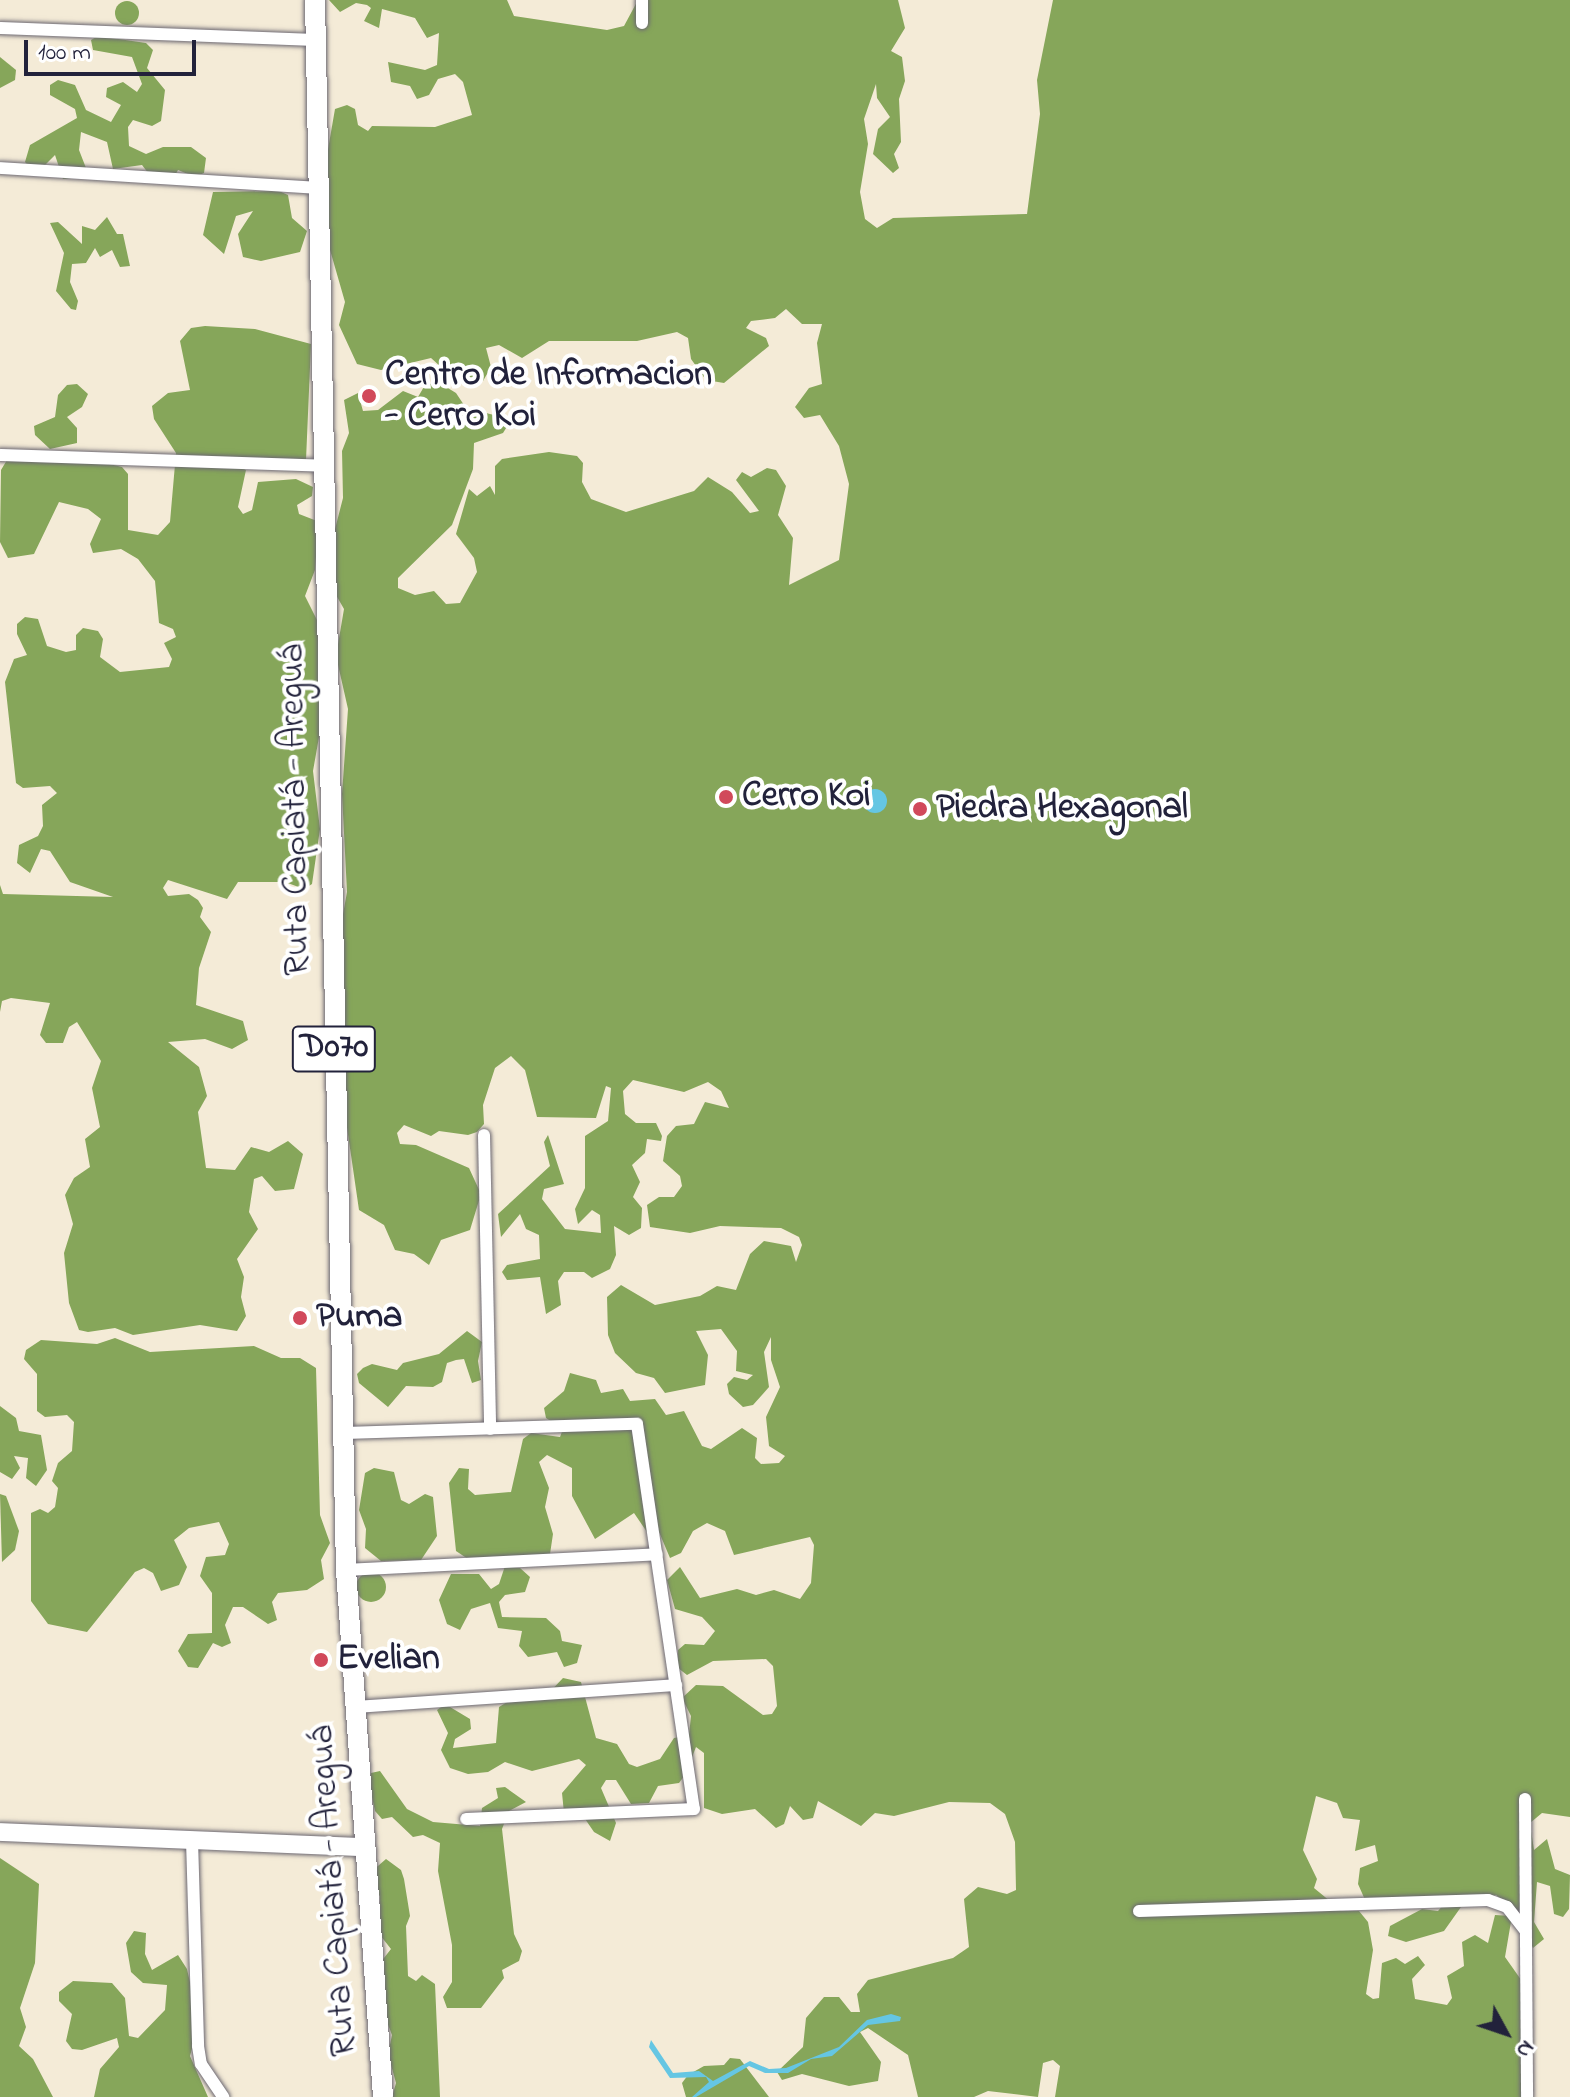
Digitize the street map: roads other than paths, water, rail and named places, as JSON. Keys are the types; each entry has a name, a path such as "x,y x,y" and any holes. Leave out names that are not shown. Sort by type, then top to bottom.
{"main road":[{"name":"Ruta Capiatá - Areguá","path":"315,0 346,1570 362,1847 383,2097"}],"street":[{"path":"642,0 642,23"},
{"path":"0,28 316,40"},
{"path":"0,168 317,188"},
{"path":"0,455 326,466"},
{"path":"484,1135 490,1429"},
{"path":"343,1433 637,1424 694,1809 466,1819"},
{"path":"346,1570 657,1554"},
{"path":"354,1707 676,1685"},
{"path":"1525,1799 1527,2097"},
{"path":"0,1832 362,1847"},
{"path":"192,1840 198,2046 201,2064 223,2097"},
{"path":"1139,1911 1488,1900 1507,1907 1525,1930"}],"water":[{"path":"875,789 886,796 887,801 880,812 875,813 864,806 863,801 870,790"},
{"path":"891,2014 901,2017 900,2021 868,2025 832,2056 811,2059 788,2073 765,2073 749,2066 696,2097 692,2097 709,2082 706,2077 670,2078 649,2047 651,2040 673,2073 699,2071 713,2081 750,2061 769,2069 786,2068 839,2047 867,2020"}],"place":[{"name":"Centro de Informacion - Cerro Koi","path":"369,396"},
{"name":"Cerro Koi","path":"726,797"},
{"name":"Piedra Hexagonal","path":"920,809"},
{"name":"Puma","path":"300,1318"},
{"name":"Evelian","path":"321,1660"}]}
